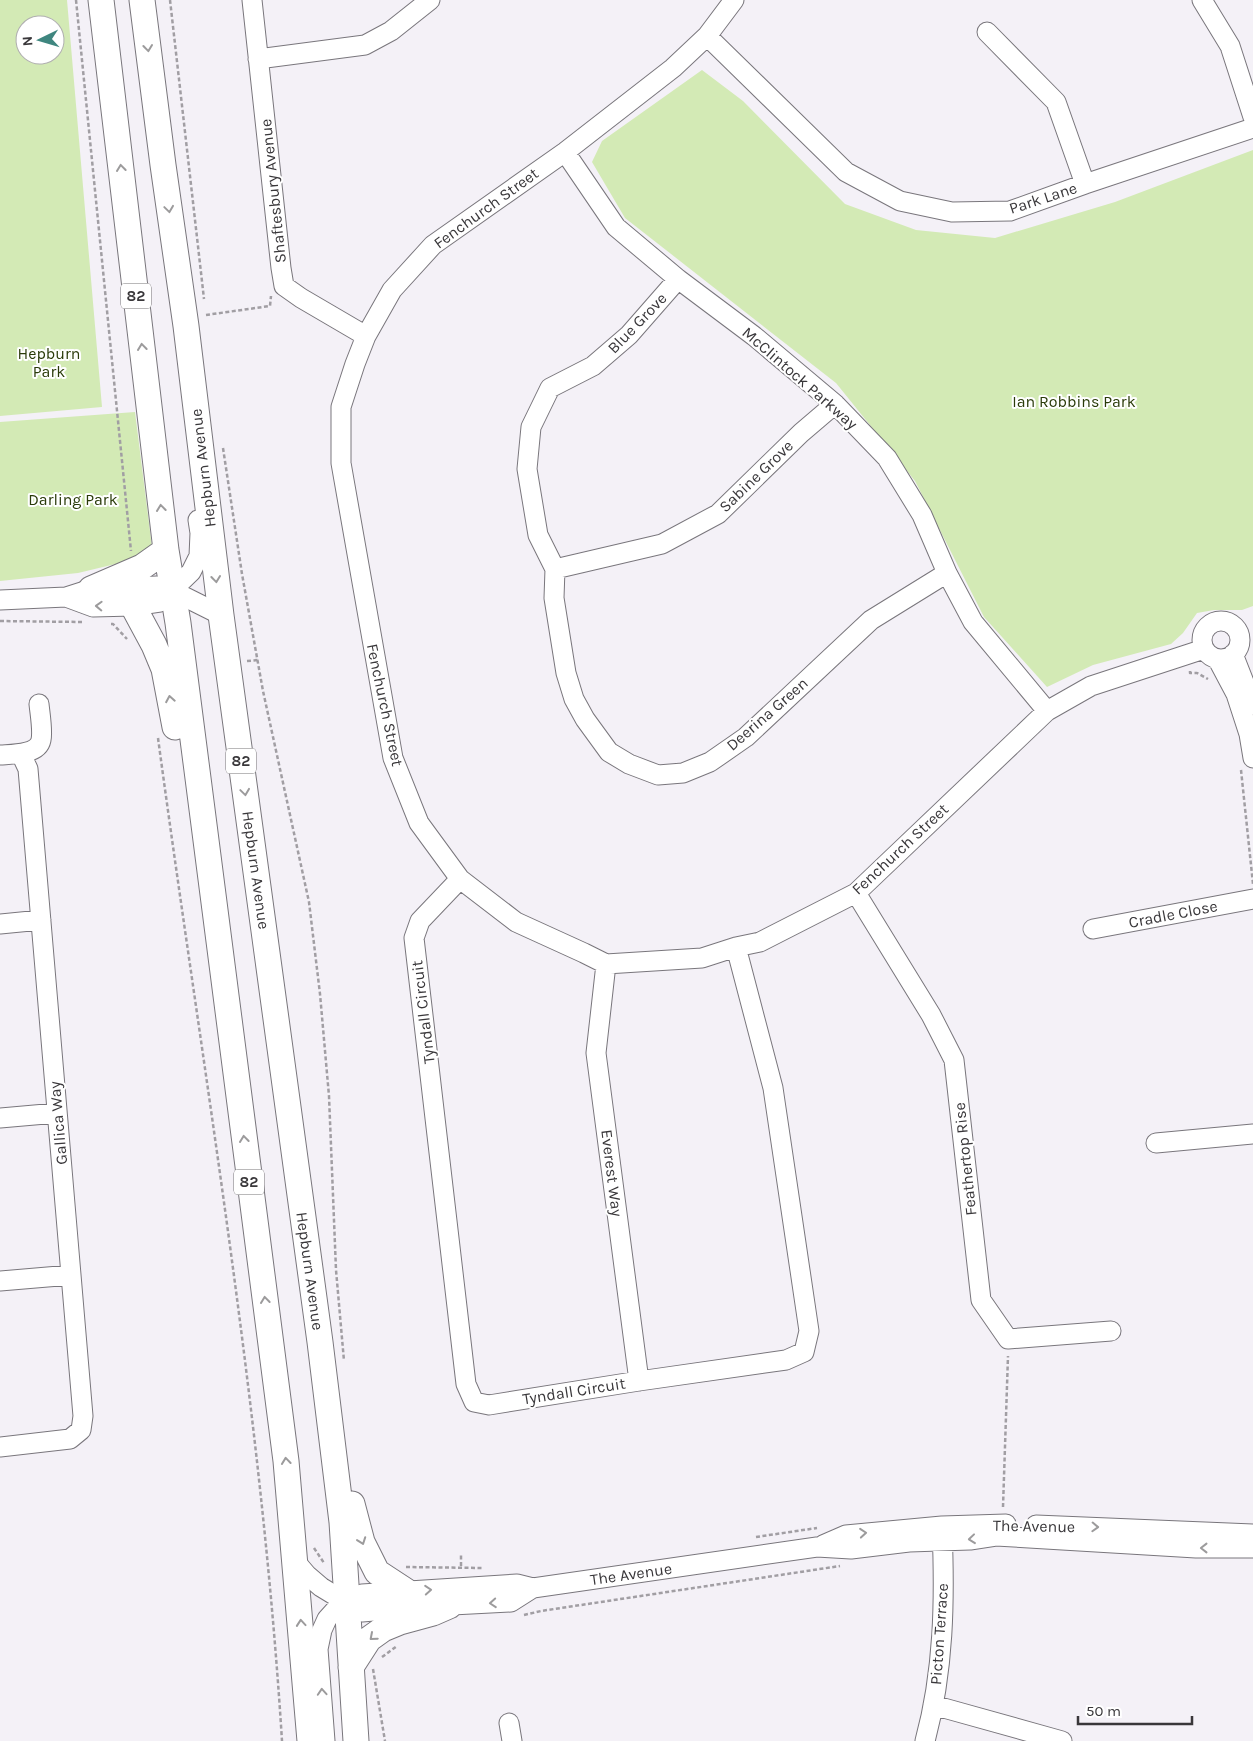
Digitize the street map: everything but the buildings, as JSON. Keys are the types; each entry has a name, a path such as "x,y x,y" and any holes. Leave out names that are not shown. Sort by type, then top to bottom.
{"main road":[{"name":"82","path":"101,0 166,550 173,591 286,1461 310,1741"},
{"name":"Hepburn Avenue","path":"142,0 163,164 196,323 221,615 320,1342 342,1522 356,1741"},
{"path":"91,589 142,567 166,550"},
{"path":"133,606 138,637 164,669 194,834 208,865"},
{"path":"320,1342 333,1361 343,1407 352,1502 362,1542 377,1572 406,1591"},
{"path":"351,1667 375,1649 383,1629 400,1622 433,1614 450,1606"}],"street":[{"name":"Shaftesbury Avenue","path":"252,0 284,286 366,336"},
{"path":"258,59 365,46 391,32 430,0"},
{"name":"Fenchurch Street","path":"734,0 707,36 673,68 565,152 433,245 392,290 366,336 341,407 341,463 393,758 419,823 460,878 516,922 606,964 702,958 736,947 760,942 856,893 1047,711 1091,686 1186,655 1218,654"},
{"path":"1202,0 1230,46 1253,117"},
{"path":"987,32 1056,102 1086,184"},
{"name":"Park Lane","path":"707,36 846,172 900,200 952,212 1010,211 1253,128"},
{"name":"McClintock Parkway","path":"565,152 616,227 678,279 754,336 834,404 887,458 922,515 947,573 973,622 1047,711"},
{"name":"Blue Grove","path":"555,569 538,535 528,469 531,427 550,388 593,366 630,335 678,279"},
{"path":"66,597 93,607 133,606 160,602 191,572 199,556 200,533 180,376 180,340 196,323"},
{"name":"Sabine Grove","path":"555,569 662,544 718,514 801,432 834,404"},
{"name":"Deerina Green","path":"555,569 554,598 566,673 574,699 585,719 610,752 629,764 658,775 684,772 710,762 746,737 871,620 947,573"},
{"path":"0,600 66,597 91,589 157,586 173,591 221,615"},
{"path":"1218,654 1239,648 1240,640 1246,629 1219,621 1208,626 1202,637 1218,654 1253,705"},
{"path":"1218,654 1236,694 1249,734 1246,761"},
{"path":"0,755 21,754 36,749 42,740 39,704"},
{"name":"Gallica Way","path":"0,1447 70,1439 81,1430 83,1416 28,769 21,754"},
{"name":"Tyndall Circuit","path":"460,878 420,921 414,938 466,1384 474,1402 489,1405 786,1360 804,1352 808,1331 773,1088 736,947"},
{"name":"Feathertop Rise","path":"856,893 931,1015 954,1060 980,1300 1008,1339"},
{"name":"Cradle Close","path":"1094,929 1253,899"},
{"path":"0,924 41,920"},
{"name":"Everest Way","path":"606,964 596,1053 639,1381"},
{"path":"0,1118 57,1112"},
{"path":"1156,1144 1253,1134"},
{"path":"0,1281 71,1274"},
{"path":"1008,1339 1111,1331"},
{"name":"The Avenue","path":"325,1741 318,1649 322,1630 327,1619 336,1609 348,1604 362,1594 518,1584 533,1588 817,1547 846,1535 942,1533 1003,1524 1253,1534"},
{"name":"The Avenue","path":"942,1533 970,1540 996,1536 1196,1548 1253,1548"},
{"name":"Picton Terrace","path":"925,1741 938,1677 944,1626 942,1533"},
{"name":"The Avenue","path":"295,1561 321,1587 362,1612 511,1602 533,1588"},
{"path":"933,1705 1062,1741"}],"path":[{"path":"76,0 131,551 142,567"},
{"path":"170,0 204,305"},
{"path":"196,323 206,314 270,306 273,274 281,268"},
{"path":"222,446 263,691 309,902 320,994 329,1096 336,1270 345,1368"},
{"path":"0,621 86,622"},
{"path":"104,624 113,624 138,637"},
{"path":"1186,655 1190,673 1197,673 1206,677 1211,683"},
{"path":"157,732 250,1396 276,1633 282,1741"},
{"path":"1246,761 1253,884"},
{"path":"1003,1524 1008,1339"},
{"path":"460,1567 461,1553"},
{"path":"521,1616 540,1610 849,1565"},
{"path":"385,1741 372,1660 375,1649 400,1644"}],"green space":[{"name":"Hepburn Park","path":"0,0 67,0 102,407 0,416"},
{"name":"Ian Robbins Park","path":"702,70 743,101 845,204 916,230 995,238 1115,202 1253,150 1253,606 1242,610 1214,610 1197,613 1183,633 1171,644 1093,665 1047,687 984,617 915,481 836,383 625,218 592,162 602,141"},
{"name":"Darling Park","path":"135,412 152,547 128,561 78,573 0,581 0,422"}]}
